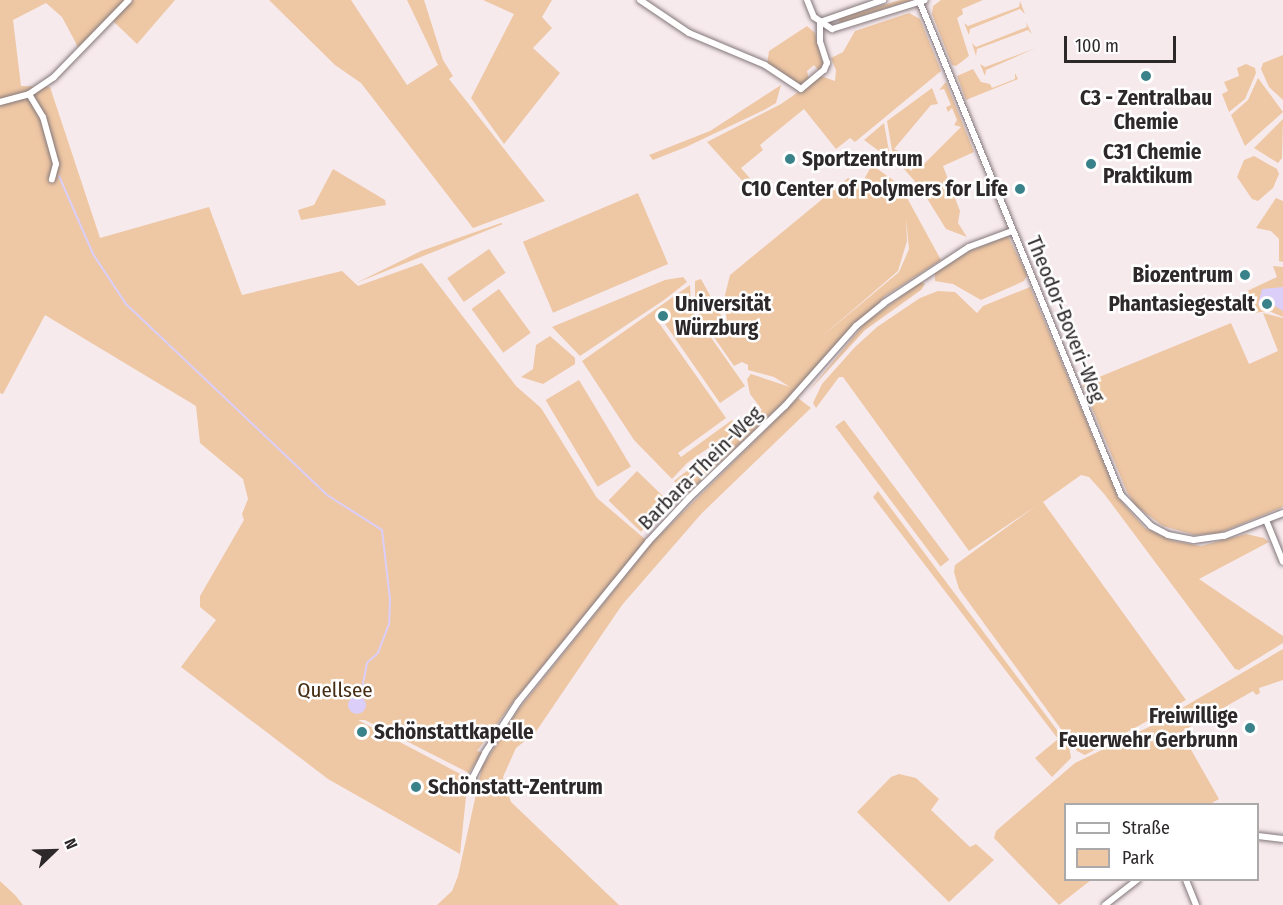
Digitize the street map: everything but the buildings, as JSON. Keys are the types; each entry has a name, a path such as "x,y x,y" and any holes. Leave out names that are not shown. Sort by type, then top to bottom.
{"street":[{"path":"0,102 29,94 54,77 129,0"},
{"path":"640,0 689,33 765,65 801,89 824,70 820,22 807,0"},
{"path":"820,22 883,0"},
{"path":"820,22 835,29 921,1"},
{"name":"Theodor-Boveri-Weg","path":"921,1 1120,495 1150,526 1168,535 1194,540 1224,536 1283,513"},
{"path":"29,94 43,117 56,164 52,179"},
{"name":"Barbara-Thein-Weg","path":"473,789 479,765 518,702 648,542 689,498 785,406 856,326 884,303 969,247 1012,231"},
{"path":"1266,520 1283,562"},
{"path":"1259,836 1283,839"},
{"path":"1105,905 1135,881"},
{"path":"1187,881 1196,905"}],"green space":[{"name":"Quellsee","path":"0,0 126,0 79,49 62,17 46,3 13,20 21,86 50,87 100,238 209,207 242,295 342,271 358,286 422,263 516,386 541,408 597,498 646,540 513,702 477,751 482,752 469,773 365,720 358,720 468,778 460,854 328,779 181,667 216,620 200,607 200,596 244,520 242,514 248,499 243,479 200,443 196,406 45,315 3,394 0,393"},
{"path":"132,0 175,0 137,44 113,21"},
{"path":"269,0 351,0 407,85 438,65 407,0 424,0 443,60 453,76 449,79 545,201 473,228 361,83 335,65"},
{"path":"483,0 552,0 542,17 552,28 533,48 560,73 504,144 471,98 514,14"},
{"path":"900,0 912,0 839,23 839,18"},
{"path":"941,0 983,0 962,9 963,14 957,18 969,56 956,66 952,65 932,14 933,6"},
{"path":"1020,1 1025,14 1020,9 970,29 969,35 964,23 968,26 1019,7"},
{"path":"909,13 920,19 941,71 855,142 850,138 836,149 804,109 760,145 763,150 741,168 754,183 747,186 707,142 781,104 821,76 835,81 836,70 831,58 843,52 855,31"},
{"path":"1026,22 1032,34 1028,30 977,49 976,56 972,43 976,47 1027,27"},
{"path":"807,26 815,33 823,64 819,71 814,65 807,71 809,80 801,85 767,65 769,51"},
{"path":"1036,48 986,70 985,76 980,64 985,67"},
{"path":"1283,55 1283,100 1269,87 1261,69 1263,63"},
{"path":"1246,64 1255,68 1256,73 1245,99 1229,112 1222,94 1228,91 1224,82 1239,76 1237,68"},
{"path":"973,69 981,82 990,84 992,88 1015,79 1015,73 1018,79 966,100 957,76"},
{"path":"1258,78 1283,112 1245,146 1231,115 1248,100"},
{"path":"946,82 974,152 943,166 960,211 958,223 967,237 946,229 920,187 896,160 899,156 911,171 916,164 920,168 961,127 954,125 957,120 952,108 948,112 946,107 951,105 944,89 939,90"},
{"path":"781,85 776,103 764,110 653,160 649,155 710,131"},
{"path":"932,88 938,104 931,105 894,149 899,151 893,156 887,121"},
{"path":"1283,119 1282,158 1278,163 1254,148"},
{"path":"884,123 890,157 864,140"},
{"path":"1254,156 1277,169 1279,174 1273,188 1258,201 1252,199 1237,177 1244,160"},
{"path":"872,165 900,185 941,260 885,296 787,399 687,494 674,481 726,440 724,437 687,463 672,479 634,440 582,361 690,285 691,309 745,386 720,403 663,321 659,323 726,418 678,453 681,457 732,420 738,428 762,410 750,394 747,379 751,374 790,387 774,377 748,370 748,365 742,362 734,366 695,310 695,281 701,279 728,328 724,299 730,275 848,178 862,183","holes":["906,218 909,249 899,272 819,339 898,271 907,241"]},
{"path":"333,169 385,200 386,205 301,220 298,210 314,205"},
{"path":"638,193 668,264 553,313 523,242"},
{"path":"1276,198 1283,201 1283,262 1279,261 1279,239 1271,231 1256,228"},
{"path":"503,224 356,283 421,251"},
{"path":"1008,236 1027,275 1024,281 981,300 953,284 935,281 935,273 970,251"},
{"path":"489,249 506,273 464,302 447,278"},
{"path":"1273,266 1283,267 1283,317 1269,311 1253,313 1245,292 1277,277"},
{"path":"683,277 687,282 664,300 580,356 552,327 665,280"},
{"path":"921,282 925,284 921,290 865,330 807,393 865,323"},
{"path":"1030,287 1119,499 1145,528 1173,541 1201,546 1246,534 1264,538 1269,542 1199,579 1283,636 1283,643 1239,670 1235,669 1105,495 1089,477 1081,475 1043,502 1186,700 1085,755 1077,751 959,589 954,572 955,565 1036,506 969,551 843,377 839,377 816,408 813,403 822,384 855,347 877,327 920,298 938,291 955,292 977,313 983,306"},
{"path":"499,289 531,333 503,353 471,309"},
{"path":"1263,313 1283,318 1283,507 1219,533 1195,535 1163,526 1136,506 1127,492 1082,384 1231,323 1249,364 1278,351"},
{"path":"550,336 575,358 575,364 543,384 521,377 533,369 536,345"},
{"path":"579,380 631,467 598,487 546,400"},
{"path":"798,398 811,408 702,513 622,605 535,733 516,748 503,777 511,802 619,905 437,905 452,891 458,876 482,767 518,710 652,543"},
{"path":"844,420 949,560 941,566 835,427"},
{"path":"637,471 669,502 641,532 609,500"},
{"path":"878,491 1069,746 1071,758 1052,777 1035,758 1058,739 873,497"},
{"path":"1283,649 1283,680 1259,688 1260,693 1256,695 1253,691 1181,732 1219,799 1212,803 1064,803 1064,881 1090,881 1059,905 994,838 996,831 1075,763 1151,726"},
{"path":"899,774 916,778 939,799 931,810 970,847 976,844 994,860 949,902 857,812 891,777"},
{"path":"0,881 16,896 23,905 0,905"}],"shaded area":[{"path":"1283,287 1283,311 1269,302 1258,305 1262,289"},
{"path":"357,696 363,699 366,705 363,711 357,714 351,711 348,705 351,699"}],"waterway":[{"path":"59,176 93,254 126,304 327,495 382,530 390,599 389,624 378,653 367,663 360,698"}],"place":[{"name":"C3 - Zentralbau Chemie","path":"1146,76"},
{"name":"Sportzentrum","path":"790,159"},
{"name":"C31 Chemie Praktikum","path":"1091,164"},
{"name":"C10 Center of Polymers for Life","path":"1020,189"},
{"name":"Biozentrum","path":"1245,275"},
{"name":"Phantasiegestalt","path":"1267,304"},
{"name":"Universität Würzburg","path":"663,316"},
{"name":"Freiwillige Feuerwehr Gerbrunn","path":"1250,728"},
{"name":"Schönstattkapelle","path":"362,732"},
{"name":"Schönstatt-Zentrum","path":"416,787"}]}
